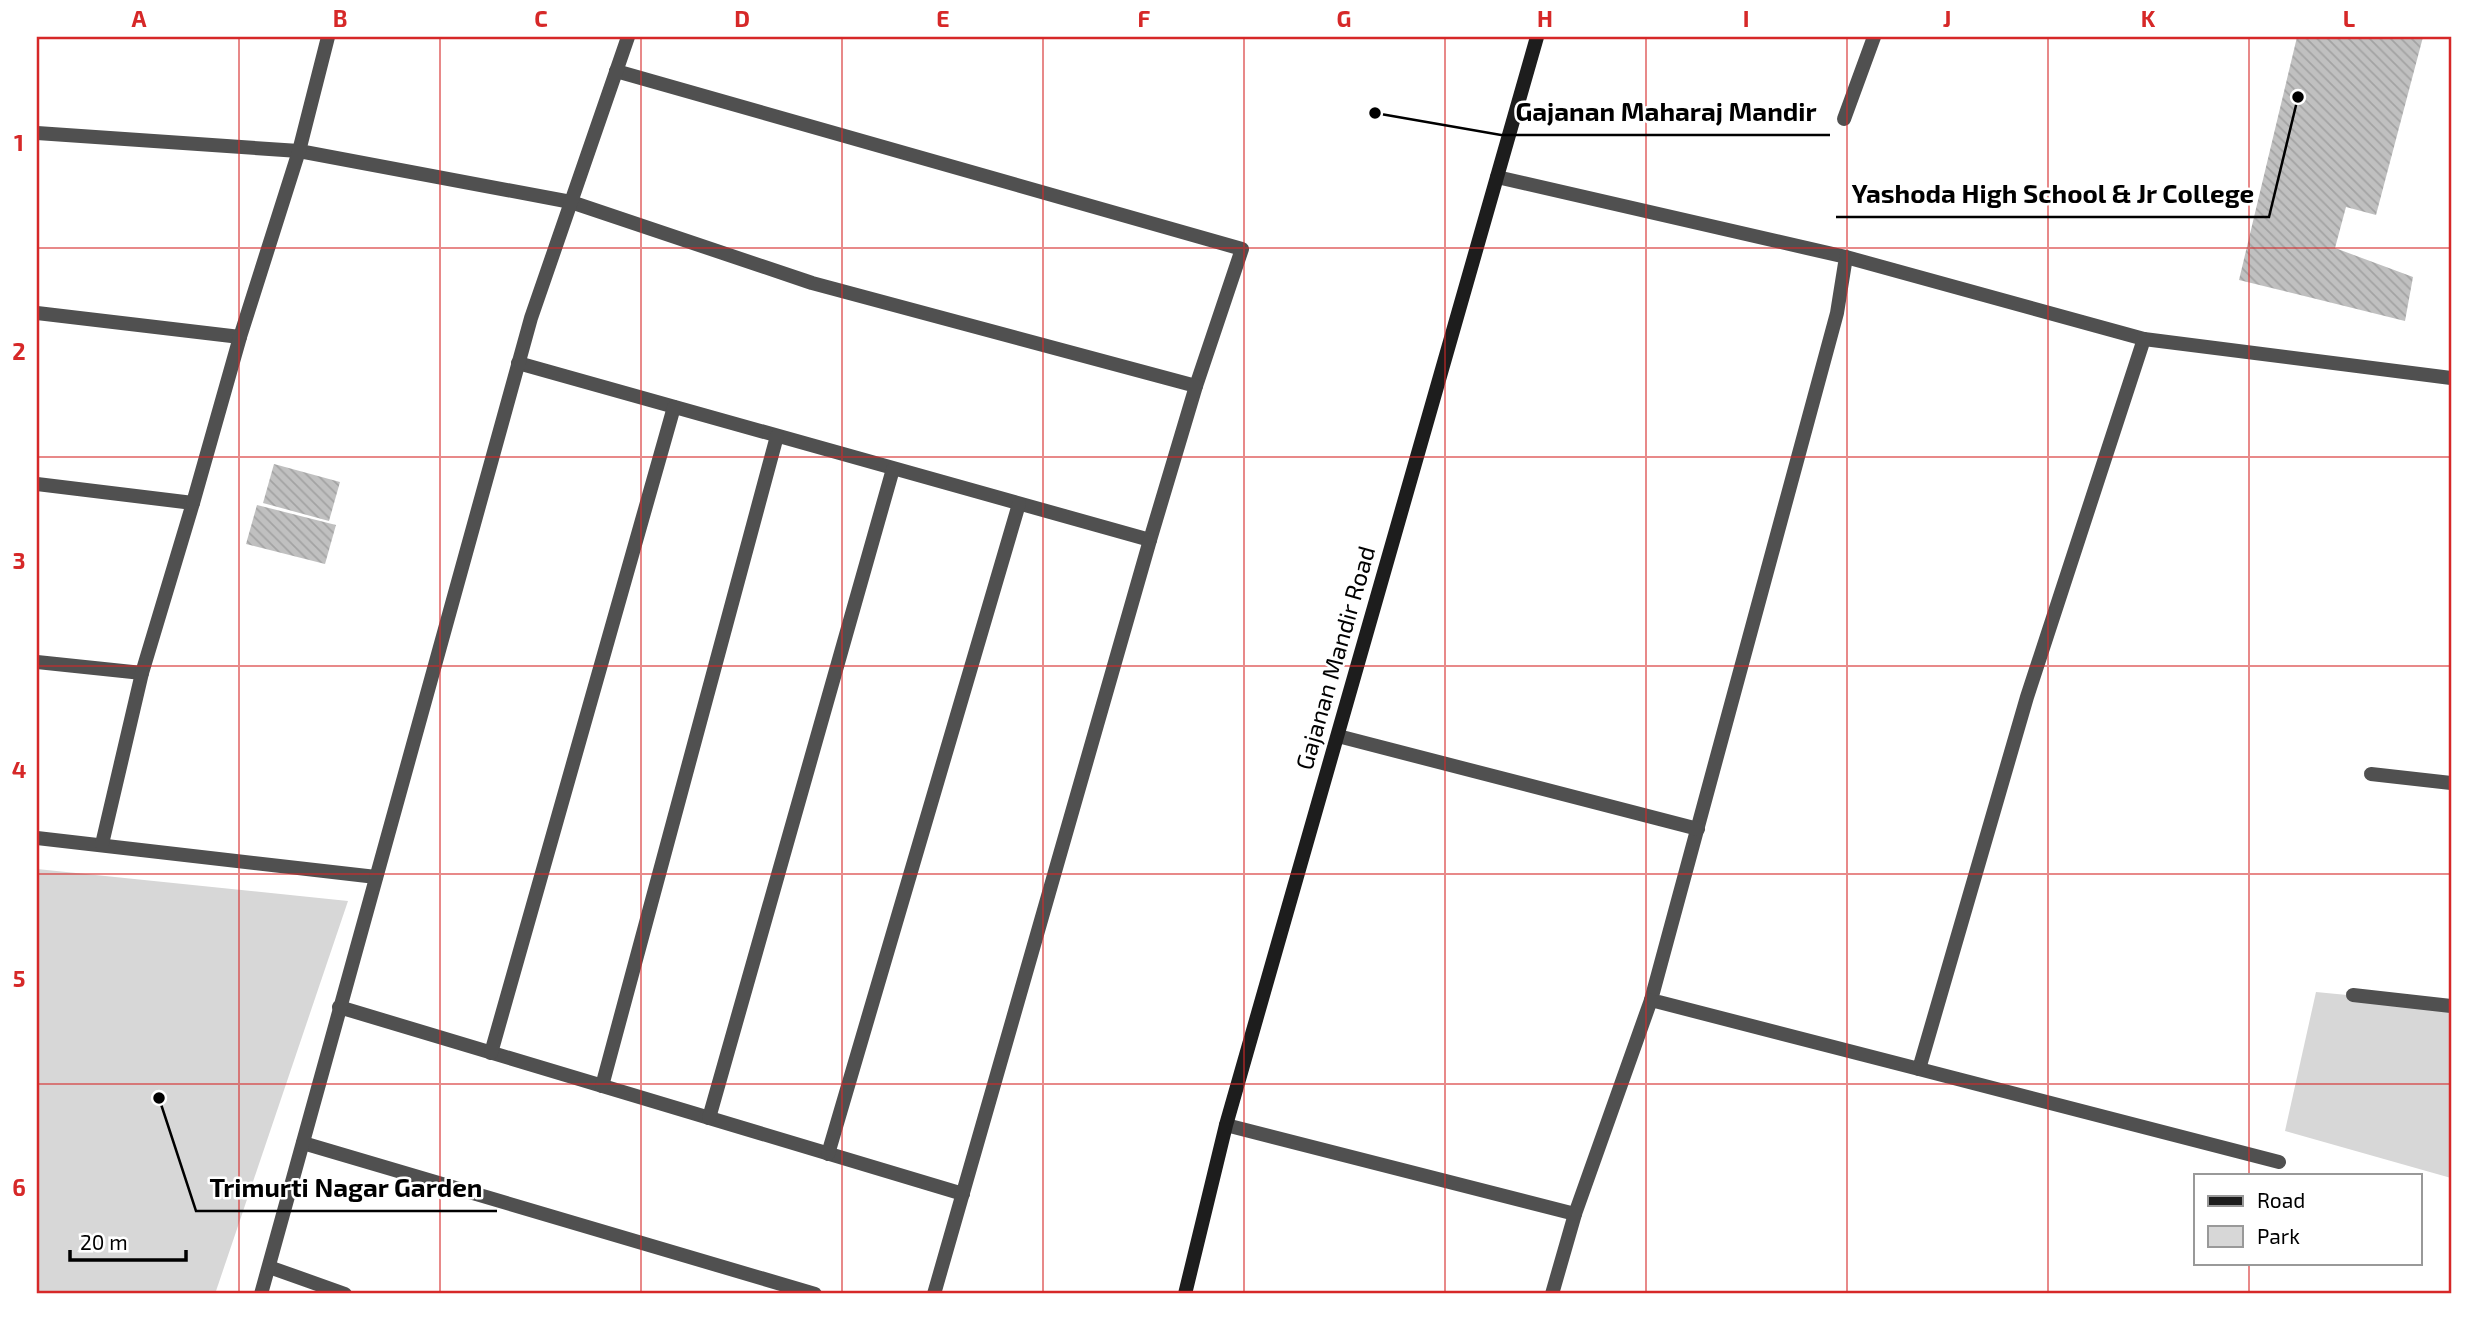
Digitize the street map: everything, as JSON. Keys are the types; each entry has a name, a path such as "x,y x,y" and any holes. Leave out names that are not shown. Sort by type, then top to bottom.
{"street":[{"path":"102,844 142,673 240,337 299,151 328,37"},
{"path":"261,1294 531,318 628,37"},
{"name":"Gajanan Mandir Road","path":"1185,1294 1226,1125 1537,37"},
{"path":"1844,119 1874,37"},
{"path":"616,71 1242,248 1196,386 1150,540 934,1294"},
{"path":"37,133 299,151 571,202 812,283 1196,386"},
{"path":"1497,177 1846,257 2144,339 2451,378"},
{"path":"1552,1294 1575,1213 1651,1000 1837,313 1846,257"},
{"path":"37,313 240,337"},
{"path":"1919,1069 2027,697 2144,339"},
{"path":"518,363 1150,540"},
{"path":"491,1053 674,407"},
{"path":"602,1086 777,436"},
{"path":"709,1118 893,469"},
{"path":"37,484 193,503"},
{"path":"828,1154 1019,504"},
{"path":"37,662 142,673"},
{"path":"1338,736 1698,829"},
{"path":"2371,774 2451,783"},
{"path":"37,838 376,877"},
{"path":"2353,995 2451,1006"},
{"path":"1651,1000 2279,1162"},
{"path":"340,1007 962,1194"},
{"path":"1226,1125 1575,1213"},
{"path":"303,1143 815,1294"},
{"path":"269,1267 345,1294"}],"green space":[{"path":"37,869 348,901 215,1294 37,1294"},
{"path":"2316,992 2451,1005 2451,1178 2285,1131"}],"building":[{"path":"2297,37 2423,37 2376,215 2346,207 2335,248 2413,277 2405,321 2239,280"},
{"path":"274,464 340,482 329,521 263,503"},
{"path":"257,505 336,525 325,564 246,544"}],"place":[{"name":"Yashoda High School & Jr College","path":"2298,97"},
{"name":"Gajanan Maharaj Mandir","path":"1375,113"},
{"name":"Trimurti Nagar Garden","path":"159,1098"}]}
